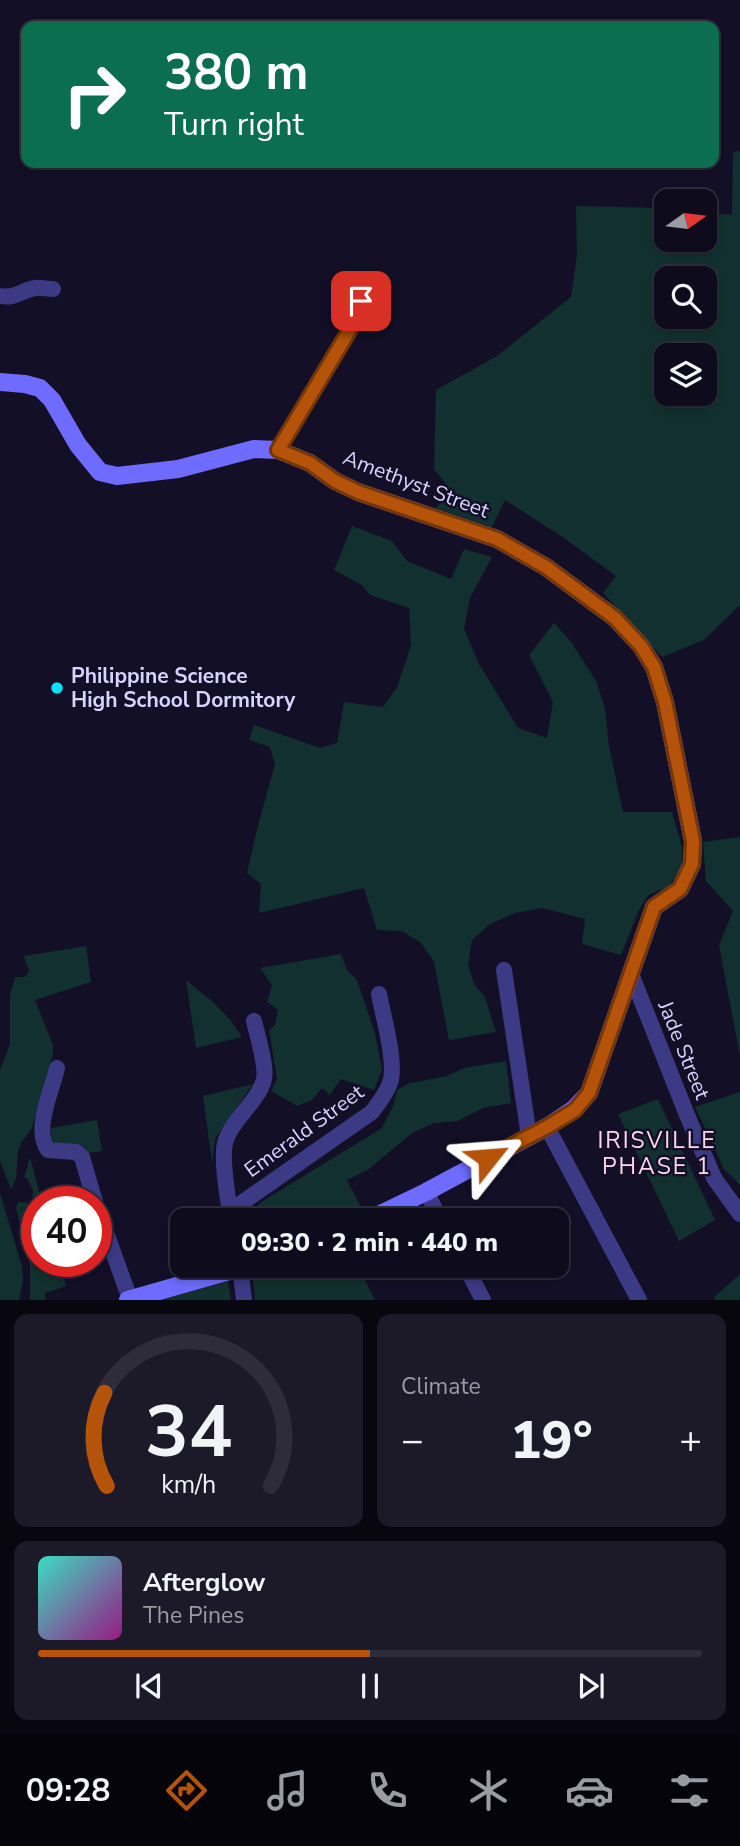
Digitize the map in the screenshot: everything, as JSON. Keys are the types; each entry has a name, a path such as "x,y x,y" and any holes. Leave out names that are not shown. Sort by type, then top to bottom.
{"street":[{"path":"0,296 20,295 33,288 53,289"},
{"path":"278,450 358,316 361,301"},
{"name":"Amethyst Street","path":"0,382 40,387 65,419 78,445 100,472 117,476 178,468 254,449 278,450 310,463 335,481 358,492 497,539 566,581 615,618 641,646 654,667 665,702 693,841 692,864 680,889 654,907 589,1093 575,1110 547,1127 393,1208"},
{"path":"503,970 529,1136"},
{"name":"Jade Street","path":"631,974 714,1178 740,1214"},
{"name":"Emerald Street","path":"242,1208 372,1112 382,1100 391,1081 392,1060 379,994"},
{"path":"230,1208 224,1145 228,1133 261,1087 265,1077 254,1021"},
{"path":"57,1068 42,1123 43,1143 48,1150 76,1152 82,1157 91,1186"},
{"path":"547,1127 639,1300"},
{"path":"426,1192 435,1208"},
{"path":"112,1251 129,1300 203,1278"},
{"path":"243,1278 244,1300"},
{"path":"472,1278 483,1300"}],"green space":[{"path":"740,151 740,605 704,640 662,657 603,593 616,576 564,538 505,500 492,527 435,508 452,492 434,469 436,390 497,356 571,297 577,255 576,206 654,208 654,252 718,252 718,213 732,215 733,152"},
{"path":"352,526 392,541 407,561 451,579 464,549 492,557 470,598 464,629 479,664 518,728 547,738 553,702 529,655 554,623 572,643 596,681 605,708 609,746 623,812 672,812 682,847 683,867 668,887 648,895 638,912 621,955 582,944 585,919 542,908 515,913 490,924 472,940 468,965 474,984 485,997 496,1032 449,1040 434,962 421,943 402,931 377,930 364,888 259,913 261,884 247,873 275,764 270,747 249,740 254,725 320,748 337,743 344,702 383,707 397,687 411,645 409,608 370,595 362,585 334,570"},
{"path":"740,837 740,1056 719,945 733,911 706,881 703,842"},
{"path":"86,946 91,982 35,1000 53,1045 53,1054 32,1128 18,1152 16,1179 11,1189 0,1161 0,1070 10,1044 10,995 15,977 25,977 29,971 24,956"},
{"path":"341,954 347,970 357,980 375,1033 382,1070 374,1090 341,1079 330,1095 322,1088 312,1100 297,1106 271,1091 277,1079 269,1030 275,1025 278,1010 267,1002 272,985 260,968"},
{"path":"186,980 213,1002 242,1037 196,1048"},
{"path":"506,1061 511,1103 483,1108 458,1121 434,1123 412,1133 369,1169 347,1180 361,1208 260,1208 258,1204 382,1128 394,1104 397,1090 407,1084 447,1076 464,1068"},
{"path":"253,1084 215,1139 212,1163 203,1096"},
{"path":"740,1092 740,1185 724,1169 695,1107"},
{"path":"658,1099 715,1220 679,1241 618,1114"},
{"path":"97,1120 102,1151 88,1153 83,1146 58,1145 52,1141 51,1128"},
{"path":"30,1157 38,1186 31,1186 27,1178 24,1178"},
{"path":"0,1193 21,1263 23,1280 19,1300 0,1300"},
{"path":"18,1202 21,1202 21,1229 16,1208"},
{"path":"740,1274 740,1300 716,1300 714,1297"},
{"path":"30,1277 63,1277 66,1286 45,1293 46,1300 30,1300"},
{"path":"364,1278 375,1300 255,1300 253,1280"},
{"path":"228,1281 231,1300 162,1300"}],"place":[{"name":"Philippine Science High School Dormitory","path":"57,688"}],"district":[{"name":"IRISVILLE PHASE 1","path":"657,1153"}],"route":[{"path":"361,301 358,316 278,450 310,463 335,481 358,492 497,539 546,567 615,618 641,646 654,667 665,702 693,841 692,864 680,889 654,907 589,1093 575,1110 488,1158"}]}
